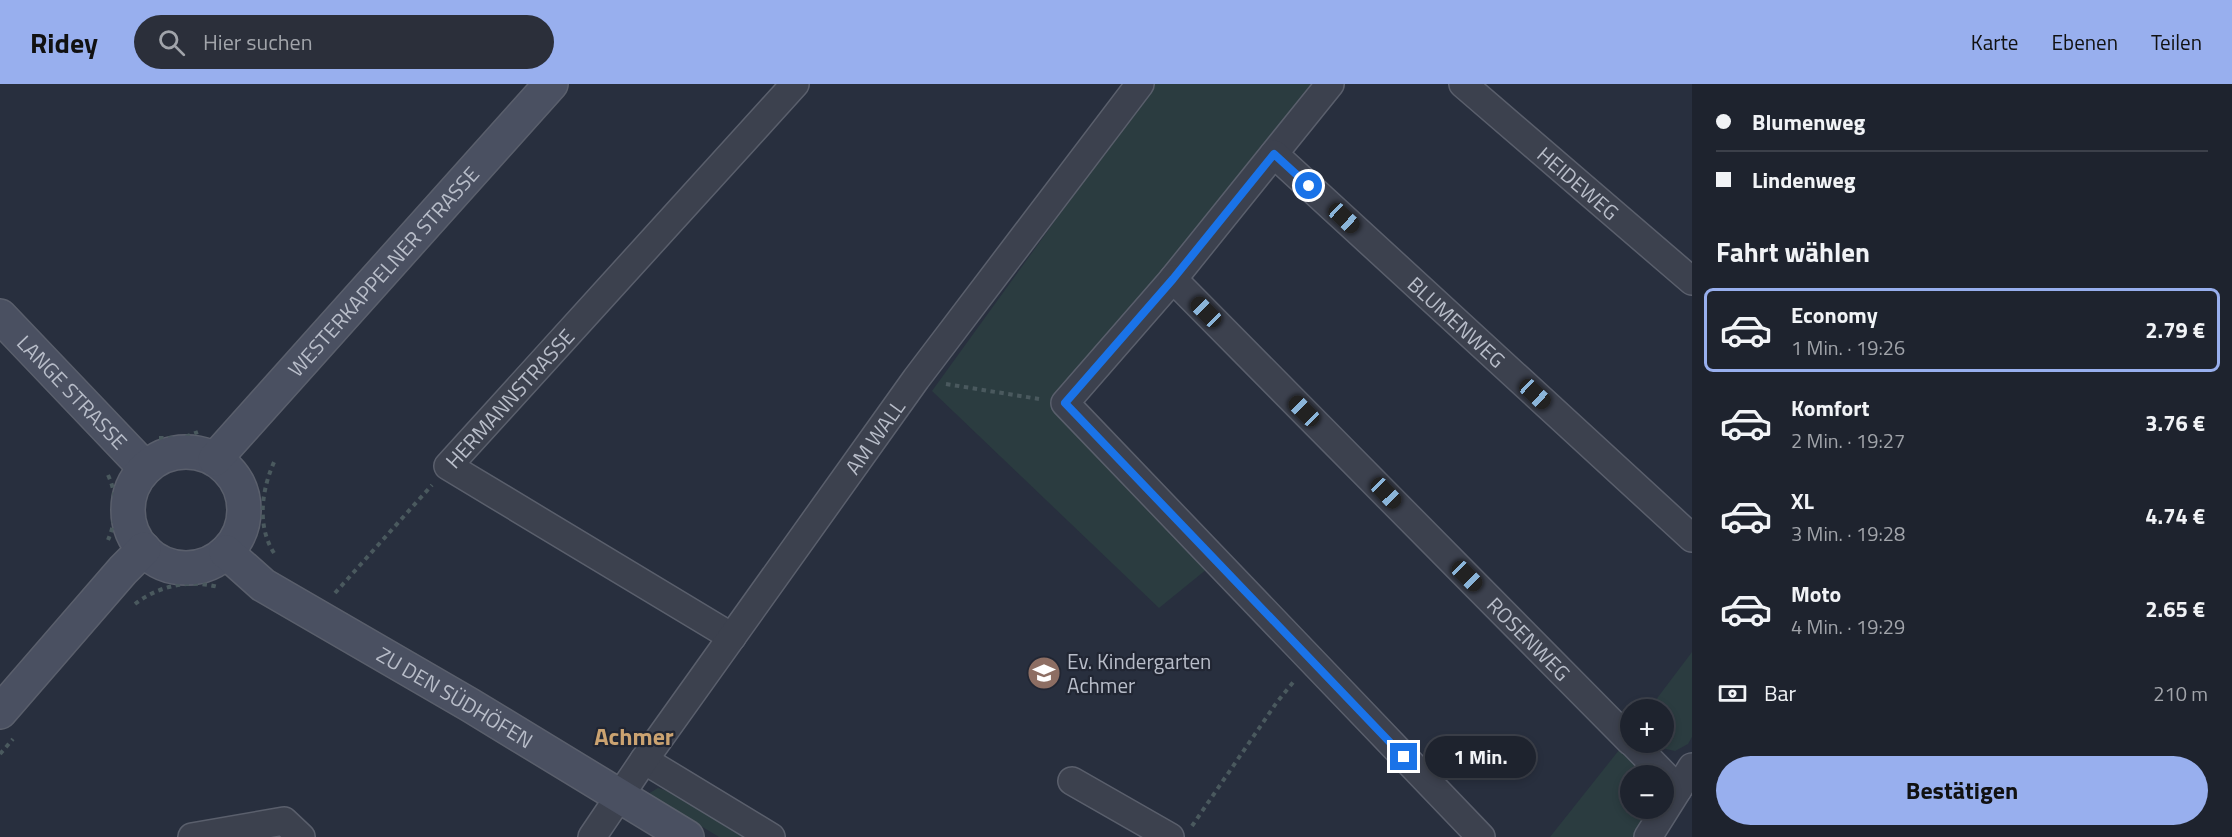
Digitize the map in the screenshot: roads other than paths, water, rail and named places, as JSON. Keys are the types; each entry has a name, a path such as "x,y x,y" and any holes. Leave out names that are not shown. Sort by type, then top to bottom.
{"main road":[{"name":"WESTERKAPPELNER STRASSE","path":"215,459 551,84"},
{"name":"LANGE STRASSE","path":"0,316 146,468"},
{"path":"179,452 197,453 215,459 234,478 244,503 243,521 237,538 226,552 210,563 192,568 173,567 156,560 144,549 132,532 128,516 129,498 135,482 146,468 161,458 179,452"},
{"path":"0,712 123,570 144,549"},
{"name":"ZU DEN SÜDHÖFEN","path":"226,552 263,585 470,705 687,837"}],"street":[{"name":"HERMANNSTRASSE","path":"732,637 448,466 795,84"},
{"name":"AM WALL","path":"592,837 619,795 916,379 1140,84"},
{"path":"1330,84 1173,279 1065,403 1481,837"},
{"name":"HEIDEWEG","path":"1463,84 1692,280"},
{"name":"BLUMENWEG","path":"1274,154 1692,538"},
{"name":"ROSENWEG","path":"1173,279 1620,731"},
{"name":"ROSENWEG","path":"1648,753 1685,778"},
{"path":"644,760 771,837"},
{"path":"1648,837 1685,778"},
{"path":"1071,781 1181,833"},
{"path":"192,837 284,821 301,837"}],"place":[{"name":"Ev. Kindergarten Achmer","path":"1044,673"}],"district":[{"name":"Achmer","path":"634,736"}]}
